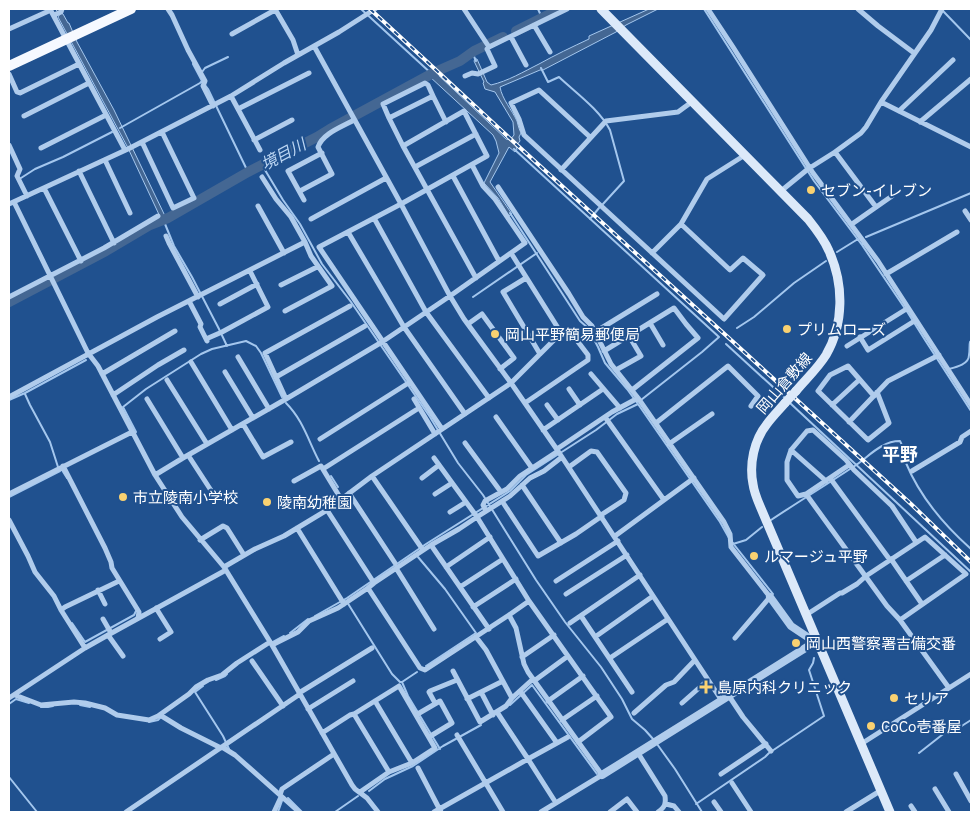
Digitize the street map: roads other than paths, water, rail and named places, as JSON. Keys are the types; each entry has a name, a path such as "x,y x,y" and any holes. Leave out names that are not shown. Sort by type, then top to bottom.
{"main road":[{"path":"9,66 117,9"},
{"path":"9,59 131,9"},
{"name":"岡山倉敷線","path":"601,9 808,219 818,231 829,250 836,268 840,286 840,303 839,320 833,340 816,370 766,425 758,439 752,465 753,484 760,506 816,641 890,812"}],"street":[{"path":"168,9 215,105"},
{"path":"232,34 275,9 293,40 298,55"},
{"path":"375,9 215,105 128,149 10,203 51,278 88,354 98,366 154,475 182,517 225,568 271,643 355,789 367,798 378,812"},
{"path":"464,9 488,45 487,49 495,66 482,73 472,73 465,76"},
{"path":"488,45 511,37 567,9"},
{"path":"708,9 808,169 852,224 886,274 936,356 948,369 971,405"},
{"path":"858,9 914,53"},
{"path":"781,191 866,127 931,30 941,10"},
{"path":"9,29 56,11 69,35 79,64 106,115 128,149"},
{"path":"534,25 550,52"},
{"path":"511,37 526,65"},
{"path":"314,46 450,296 468,324 569,467 708,680 743,717 771,751"},
{"path":"899,111 953,60"},
{"path":"9,74 17,92 20,93 79,64"},
{"path":"238,109 309,73"},
{"path":"920,122 971,79"},
{"path":"446,122 425,82 383,104 403,146 476,278"},
{"path":"24,116 89,83"},
{"path":"590,138 539,90 511,104 519,119 524,135 724,319 763,275 743,258 730,270 681,224"},
{"path":"231,96 260,150"},
{"path":"390,118 433,96"},
{"path":"561,170 605,122 678,112 693,101"},
{"path":"881,102 971,147"},
{"path":"403,146 464,111 487,156 428,190 319,247 439,431"},
{"path":"40,148 106,115"},
{"path":"300,191 332,174 318,147 328,134 353,118"},
{"path":"254,140 292,120"},
{"path":"142,142 173,208 194,198 162,132"},
{"path":"415,167 476,134"},
{"path":"9,145 20,168 17,176 27,196"},
{"path":"835,152 876,207"},
{"path":"304,200 288,171 322,153"},
{"path":"652,253 681,224 707,179 745,154"},
{"path":"104,160 130,213"},
{"path":"154,475 380,343 525,243 495,199 483,186 472,166"},
{"path":"79,171 114,243"},
{"path":"453,176 499,261"},
{"path":"262,177 276,199 291,217 305,242 310,256 332,286 285,311"},
{"path":"311,219 386,178"},
{"path":"498,187 583,317 592,326 611,364 656,423 692,480 724,522 728,530 731,547 792,626 816,641 726,699 541,812"},
{"path":"44,188 81,261"},
{"path":"852,224 892,196"},
{"path":"258,206 284,253"},
{"path":"965,211 971,220"},
{"path":"9,298 51,278 158,216"},
{"path":"374,218 426,312 489,398"},
{"path":"348,232 404,327 465,414"},
{"path":"886,274 957,232"},
{"path":"166,236 168,244 200,296"},
{"path":"9,397 189,301 305,242"},
{"path":"9,698 109,631 138,618 225,568 254,549 284,536 327,510 372,476 511,383 560,334 511,253"},
{"path":"280,285 317,267"},
{"path":"189,301 207,340 268,307 250,271"},
{"path":"526,278 503,292 540,354"},
{"path":"220,304 257,284"},
{"path":"595,332 657,294"},
{"path":"286,399 264,353 350,306"},
{"path":"604,351 674,308 698,338 632,390"},
{"path":"847,346 906,309"},
{"path":"468,324 482,314 514,358 500,368"},
{"path":"860,338 868,350 914,321"},
{"path":"650,323 663,345"},
{"path":"276,378 365,326"},
{"path":"525,403 588,360 588,355 569,330 559,330"},
{"path":"102,374 175,331"},
{"path":"616,370 641,356 629,336"},
{"path":"113,395 184,350"},
{"path":"850,422 888,381 936,356"},
{"path":"238,358 268,409"},
{"path":"191,362 232,430"},
{"path":"656,423 728,366 758,396 751,406"},
{"path":"848,366 859,380 875,394 889,423 868,440 818,391 830,375 848,366"},
{"path":"225,372 253,418"},
{"path":"591,374 620,408"},
{"path":"167,380 207,444"},
{"path":"832,405 859,380"},
{"path":"320,440 408,384"},
{"path":"543,430 603,388"},
{"path":"569,389 580,405"},
{"path":"146,399 183,458"},
{"path":"414,399 419,408 439,431"},
{"path":"15,695 42,705 74,702 100,706 117,715 144,720 161,716 196,687 222,675 271,643 298,632 309,622 368,588 373,581 396,565 416,555 422,548 459,529 520,476 559,453 607,420 620,408 638,400"},
{"path":"547,405 558,420"},
{"path":"323,469 419,408"},
{"path":"669,444 712,414"},
{"path":"496,417 532,468"},
{"path":"607,420 664,500"},
{"path":"243,424 263,457 291,442"},
{"path":"851,467 807,496 798,496 787,480 787,462 791,450 807,431 813,430 892,506 916,542"},
{"path":"912,471 960,442 962,436 971,431"},
{"path":"9,494 132,432"},
{"path":"465,443 502,492"},
{"path":"791,450 830,480 922,604"},
{"path":"502,501 538,556 561,543 624,500 626,493 597,452 591,451 569,467"},
{"path":"487,506 510,496 530,478 544,470 559,453"},
{"path":"188,455 214,495"},
{"path":"434,458 475,514 529,601 611,717 578,742"},
{"path":"294,481 321,466 341,500"},
{"path":"422,478 439,466"},
{"path":"62,468 105,548 112,568 131,597 138,612 138,618"},
{"path":"372,476 422,548"},
{"path":"556,581 692,480"},
{"path":"435,494 452,483"},
{"path":"522,485 561,543"},
{"path":"349,493 396,565 434,629"},
{"path":"807,496 949,688"},
{"path":"450,512 466,502"},
{"path":"327,510 373,581"},
{"path":"9,520 36,572 54,596 85,648"},
{"path":"200,540 223,526 227,528 244,556"},
{"path":"297,528 344,602"},
{"path":"446,567 490,537"},
{"path":"806,615 857,584 890,559 925,537 966,574 900,620"},
{"path":"431,545 489,629"},
{"path":"566,594 627,555"},
{"path":"906,581 945,555"},
{"path":"460,587 503,559"},
{"path":"570,623 640,575"},
{"path":"474,607 516,579"},
{"path":"61,610 65,606 117,582"},
{"path":"368,588 420,668 425,670 529,601"},
{"path":"98,590 105,604"},
{"path":"595,637 654,596"},
{"path":"735,638 770,597"},
{"path":"156,608 171,632 160,639"},
{"path":"509,615 516,628 524,664 602,776"},
{"path":"581,616 632,692"},
{"path":"610,658 668,618"},
{"path":"103,619 123,656"},
{"path":"522,657 554,635"},
{"path":"476,637 486,650 512,698"},
{"path":"126,812 300,694 372,648"},
{"path":"453,671 480,722 506,706 512,698 534,680 568,656"},
{"path":"634,713 666,686 674,682 695,660"},
{"path":"252,661 283,706"},
{"path":"861,744 971,674"},
{"path":"548,701 583,676"},
{"path":"435,703 429,692 457,680"},
{"path":"682,703 708,680"},
{"path":"308,709 353,681"},
{"path":"467,699 503,682"},
{"path":"322,732 398,686 418,714 431,736 435,748 412,763 389,772 360,792"},
{"path":"481,692 556,803"},
{"path":"521,692 557,743"},
{"path":"562,720 597,696"},
{"path":"376,701 412,763"},
{"path":"418,714 435,703 440,702 452,723 431,736"},
{"path":"354,714 389,772"},
{"path":"161,716 181,728 224,745 299,812"},
{"path":"458,736 503,812"},
{"path":"434,812 440,811 485,783 568,737"},
{"path":"721,774 766,744"},
{"path":"638,753 665,796 666,804 658,812"},
{"path":"274,812 281,795 334,754"},
{"path":"418,768 440,811"},
{"path":"956,774 971,801"},
{"path":"732,783 751,812"},
{"path":"935,789 949,812"},
{"path":"846,812 880,791"},
{"path":"610,812 627,799 637,812"},
{"path":"714,802 721,812"},
{"path":"666,804 674,806 679,812"},
{"path":"911,806 915,812"}],"water":[{"path":"55,9 61,9 61,13 69,23 77,42 114,110 166,218 162,221 127,146 58,17 60,14"},
{"path":"649,9 658,9 543,70 500,87 521,133 520,141 516,146 517,150 515,152 509,147 490,182 512,214 509,216 498,198 484,183 499,153 493,135 429,76 435,72 506,139 510,140 514,135 513,122 495,92 485,89 484,82 474,61 475,59 477,59 487,82 491,85 515,76 589,39 589,36"}],"waterway":[{"path":"361,9 433,75"},
{"path":"538,9 542,18"},
{"name":"境目川","path":"516,31 560,9"},
{"path":"704,9 814,181 862,245"},
{"path":"943,11 971,40"},
{"name":"境目川","path":"9,302 106,251 150,225 168,218 248,172 503,37"},
{"path":"472,52 476,61"},
{"path":"202,72 205,68 228,57"},
{"path":"193,64 208,89 248,172"},
{"path":"541,68 548,82 559,77 594,108 610,130 624,181 603,204"},
{"path":"120,128 202,81"},
{"path":"21,178 35,169 112,132"},
{"path":"514,149 719,337"},
{"path":"262,165 300,224 322,264 351,302 430,417 458,463 483,495 536,580 565,622 601,667 622,699 632,719 654,740"},
{"path":"866,237 971,193"},
{"path":"590,219 599,208"},
{"path":"510,213 580,321 588,328 605,363 638,404 720,522 729,538"},
{"path":"163,219 174,246 227,346"},
{"path":"837,252 858,239"},
{"path":"863,244 971,411"},
{"path":"473,297 537,253"},
{"path":"737,328 754,317 794,283 826,261"},
{"path":"641,400 719,337"},
{"path":"135,433 123,407 146,389 212,349 246,341 256,346 282,397"},
{"path":"949,369 962,365 967,361 971,341"},
{"path":"726,344 785,398"},
{"path":"9,400 86,360"},
{"path":"25,394 50,442 58,467"},
{"path":"286,403 301,423 319,461"},
{"path":"790,403 971,572"},
{"path":"315,616 347,598 426,544 510,491 526,475 596,430 617,414 638,404"},
{"path":"771,520 857,465 878,448 888,443 900,441 904,458 918,487 942,520 971,549"},
{"path":"62,470 67,478"},
{"path":"9,497 60,471"},
{"path":"331,476 338,487"},
{"path":"733,544 746,540 762,527"},
{"path":"732,542 773,594"},
{"path":"418,557 445,589 476,633 426,666"},
{"path":"347,602 392,674 402,682 408,696 440,749"},
{"path":"72,623 85,642 134,615 136,611"},
{"path":"290,633 308,619"},
{"path":"273,642 284,636"},
{"path":"696,804 824,716 809,670 814,658"},
{"path":"402,682 417,672"},
{"path":"216,680 227,674"},
{"path":"510,705 532,685 597,774"},
{"path":"195,692 203,686"},
{"path":"195,692 223,736 229,749"},
{"path":"9,704 16,699 29,703"},
{"path":"80,705 90,707"},
{"path":"41,707 53,706"},
{"path":"149,722 158,720 161,717"},
{"path":"919,753 947,731 957,729 971,720"},
{"path":"369,791 385,779 413,766 443,746 481,725"},
{"path":"657,744 702,812"},
{"path":"9,777 37,812"},
{"path":"335,812 358,796"},
{"path":"278,812 283,798"},
{"path":"288,798 302,812"}],"railway":[{"path":"370,9 911,504 971,562"}],"place":[{"name":"セブン-イレブン","path":"811,190"},
{"name":"プリムローズ","path":"787,329"},
{"name":"岡山平野簡易郵便局","path":"495,334"},
{"name":"市立陵南小学校","path":"123,497"},
{"name":"陵南幼稚園","path":"267,502"},
{"name":"ルマージュ平野","path":"754,556"},
{"name":"岡山西警察署吉備交番","path":"796,643"},
{"name":"島原内科クリニック","path":"706,687"},
{"name":"セリア","path":"894,698"},
{"name":"CoCo壱番屋","path":"871,726"}],"district":[{"name":"平野","path":"900,454"}]}
